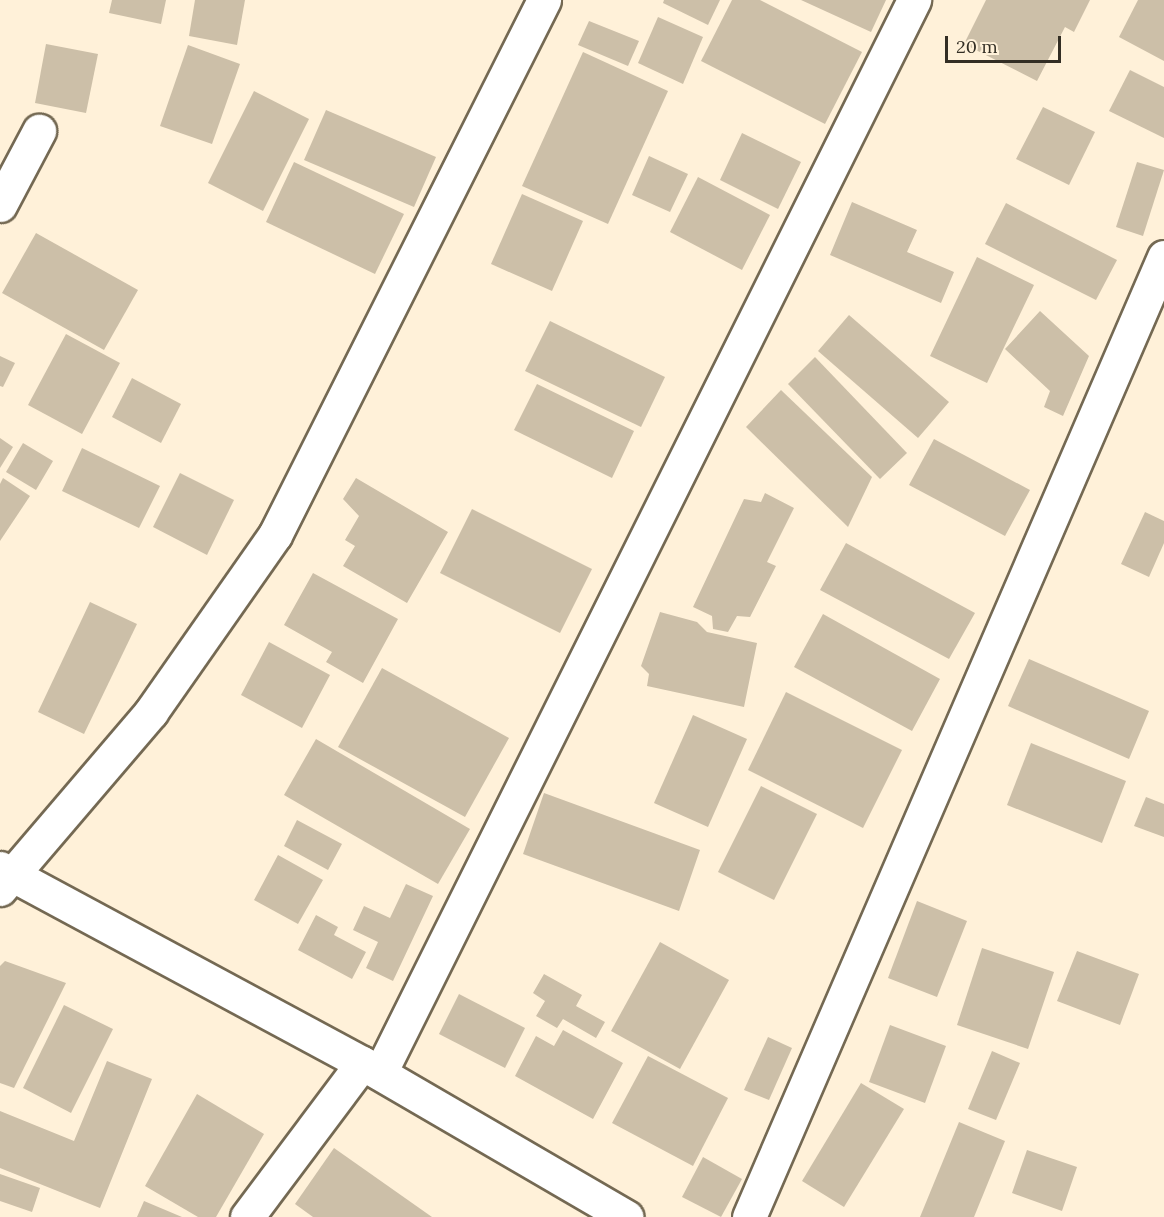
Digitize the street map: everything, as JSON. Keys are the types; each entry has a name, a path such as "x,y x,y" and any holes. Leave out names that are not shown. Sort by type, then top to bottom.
{"street":[{"path":"247,1217 371,1068 914,0"},
{"path":"541,1 275,535 152,712 5,878 371,1068 627,1217"},
{"path":"0,205 39,131"},
{"path":"749,1217 1164,257"}],"building":[{"path":"112,0 166,0 161,24 109,13"},
{"path":"195,0 245,0 237,45 189,36"},
{"path":"664,0 720,0 708,25 663,3"},
{"path":"732,0 760,0 862,52 825,124 701,61"},
{"path":"801,0 886,0 871,32"},
{"path":"986,0 1090,0 1074,32 1065,27 1037,81 964,44"},
{"path":"1138,0 1164,0 1164,61 1119,37"},
{"path":"658,17 703,37 683,84 638,63"},
{"path":"589,21 639,41 628,66 578,45"},
{"path":"46,44 98,54 86,113 35,103"},
{"path":"188,45 240,64 212,144 160,126"},
{"path":"583,52 668,91 608,224 522,186"},
{"path":"1130,70 1164,87 1164,138 1109,111"},
{"path":"254,91 309,119 263,211 208,183"},
{"path":"1043,107 1095,132 1069,185 1016,159"},
{"path":"326,110 436,157 414,207 304,160"},
{"path":"742,133 801,162 778,209 720,180"},
{"path":"649,156 688,174 670,212 632,195"},
{"path":"294,162 404,214 375,274 266,222"},
{"path":"1137,162 1164,170 1143,236 1116,227"},
{"path":"698,177 770,215 742,270 670,232"},
{"path":"522,194 583,221 552,291 491,264"},
{"path":"852,202 917,230 907,252 954,272 941,303 830,255"},
{"path":"1006,203 1117,260 1096,300 985,244"},
{"path":"36,233 138,290 104,350 2,293"},
{"path":"977,257 1034,285 987,383 930,356"},
{"path":"1040,311 1089,356 1063,416 1044,407 1050,391 1005,349"},
{"path":"849,315 949,402 918,438 818,351"},
{"path":"550,321 665,377 641,427 525,371"},
{"path":"66,334 120,363 82,434 28,405"},
{"path":"0,356 15,363 3,387 0,386"},
{"path":"815,357 907,453 880,479 788,384"},
{"path":"132,378 181,404 161,443 112,417"},
{"path":"537,384 634,431 612,478 514,430"},
{"path":"781,390 872,477 848,527 746,427"},
{"path":"0,438 13,447 0,468"},
{"path":"934,439 1030,490 1005,536 909,485"},
{"path":"23,443 53,461 36,490 6,472"},
{"path":"82,448 160,486 139,528 62,491"},
{"path":"180,473 234,500 207,555 153,527"},
{"path":"3,478 30,496 0,541 0,484"},
{"path":"356,478 448,532 407,603 343,566 355,546 345,540 359,516 343,499"},
{"path":"765,493 794,508 767,562 776,566 750,617 737,616 728,632 713,629 712,616 693,607 744,499 761,502"},
{"path":"472,509 592,569 560,633 440,573"},
{"path":"1145,512 1164,521 1164,543 1149,577 1121,564"},
{"path":"846,543 975,613 949,659 820,590"},
{"path":"313,573 398,619 363,683 326,662 332,652 284,625"},
{"path":"90,602 137,624 84,734 38,712"},
{"path":"660,612 697,622 707,632 757,643 744,707 647,686 649,674 641,666"},
{"path":"823,614 940,679 912,731 794,667"},
{"path":"269,642 330,675 302,728 241,695"},
{"path":"1029,659 1149,711 1129,759 1008,706"},
{"path":"382,668 509,738 465,817 338,747"},
{"path":"786,692 902,750 863,828 748,770"},
{"path":"693,715 747,739 708,827 654,803"},
{"path":"316,739 470,829 438,884 284,795"},
{"path":"1031,743 1126,781 1102,843 1007,805"},
{"path":"761,786 817,814 774,900 718,872"},
{"path":"544,793 700,850 679,911 523,854"},
{"path":"1146,797 1164,804 1164,837 1134,826"},
{"path":"297,820 342,844 328,870 284,846"},
{"path":"278,855 323,880 298,924 254,900"},
{"path":"406,884 433,896 393,981 366,968 378,942 353,930 364,906 390,918"},
{"path":"917,901 967,921 937,997 888,978"},
{"path":"316,915 338,927 334,935 366,952 352,979 298,950"},
{"path":"660,942 729,980 680,1069 611,1031"},
{"path":"982,948 1054,972 1028,1049 957,1025"},
{"path":"1077,951 1139,974 1120,1025 1057,1001"},
{"path":"5,961 66,983 14,1088 0,1083 0,966"},
{"path":"544,974 582,995 576,1006 605,1022 596,1038 563,1019 557,1028 536,1016 545,1001 533,993"},
{"path":"459,994 525,1028 505,1068 439,1034"},
{"path":"64,1005 113,1029 71,1113 23,1088"},
{"path":"890,1025 946,1046 925,1103 869,1082"},
{"path":"563,1030 623,1063 593,1119 515,1076 536,1036 554,1046"},
{"path":"768,1037 792,1048 769,1100 744,1090"},
{"path":"992,1051 1020,1063 996,1120 968,1109"},
{"path":"648,1056 728,1098 693,1166 612,1123"},
{"path":"107,1061 152,1079 100,1208 0,1168 0,1111 74,1141"},
{"path":"861,1083 904,1109 844,1207 802,1181"},
{"path":"197,1094 264,1134 216,1217 198,1217 145,1186"},
{"path":"959,1122 1005,1141 974,1217 920,1217"},
{"path":"334,1148 432,1217 313,1217 295,1204"},
{"path":"1027,1150 1077,1167 1062,1211 1012,1193"},
{"path":"703,1157 742,1179 721,1217 682,1197"},
{"path":"0,1174 40,1188 32,1212 0,1201"},
{"path":"144,1201 182,1217 137,1217"}]}
